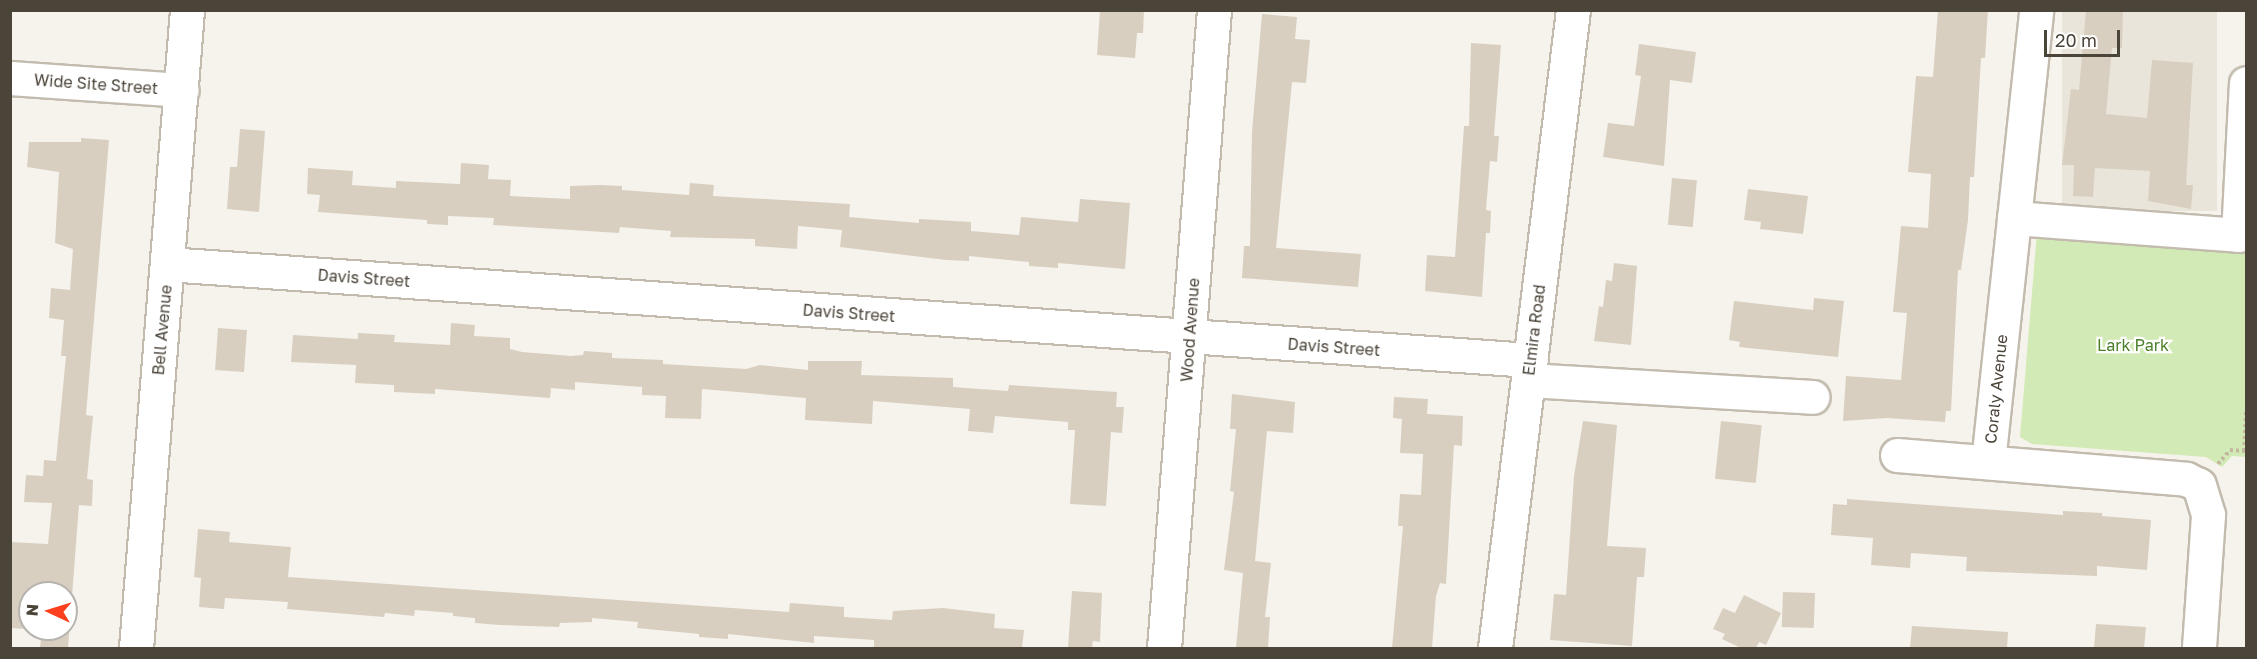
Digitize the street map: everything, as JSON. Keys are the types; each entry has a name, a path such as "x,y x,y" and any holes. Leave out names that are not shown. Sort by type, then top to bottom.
{"street":[{"name":"Bell Avenue","path":"136,648 187,10"},
{"name":"Wood Avenue","path":"1164,648 1214,10"},
{"name":"Elmira Road","path":"1495,648 1573,10"},
{"name":"Coraly Avenue","path":"2036,10 1988,462 2186,479 2199,485 2208,515 2199,648"},
{"name":"Wide Site Street","path":"10,78 182,90"},
{"path":"2014,218 2238,235 2247,83"},
{"name":"Davis Street","path":"167,264 1190,337 1812,397"},
{"path":"1897,455 1988,462"}],"path":[{"path":"2244,451 2247,412"}],"shaded area":[{"path":"2062,11 2217,11 2217,211 2062,211"}],"green space":[{"name":"Lark Park","path":"2037,232 2246,248 2246,457 2232,456 2222,467 2206,457 2032,444 2020,437"}],"building":[{"path":"1100,10 1144,10 1143,33 1137,33 1135,58 1097,55"},
{"path":"1938,10 1988,10 1985,58 1981,58 1974,177 1970,177 1968,220 1961,270 1958,270 1951,411 1946,411 1945,422 1887,418 1843,421 1846,376 1901,380 1907,313 1893,312 1901,226 1928,228 1931,174 1908,172 1916,76 1933,77"},
{"path":"2086,10 2123,10 2122,48 2112,48 2106,114 2147,118 2152,60 2193,63 2186,185 2193,185 2191,209 2148,201 2150,171 2095,168 2093,197 2073,196 2074,165 2062,165 2071,89 2079,90"},
{"path":"1262,14 1297,17 1295,39 1310,40 1306,83 1292,82 1276,248 1361,254 1358,287 1242,278 1244,246 1250,246 1252,132"},
{"path":"1471,43 1501,45 1494,136 1499,136 1497,162 1490,161 1486,210 1491,211 1490,233 1486,233 1482,297 1425,291 1427,255 1455,257 1464,126 1469,126"},
{"path":"1639,44 1696,52 1692,83 1670,80 1664,166 1603,157 1608,123 1634,126 1641,76 1635,75"},
{"path":"240,129 265,131 259,212 227,209 230,167 237,167"},
{"path":"81,138 109,140 86,415 93,416 87,479 93,480 92,506 79,505 73,581 18,581 18,628 10,628 10,542 48,544 52,503 24,502 26,475 43,476 44,460 56,461 66,356 61,356 64,320 49,318 51,288 70,290 73,249 55,243 59,172 27,167 29,142 81,142"},
{"path":"461,163 489,165 488,179 511,180 510,196 570,199 570,186 600,185 622,186 622,190 689,195 690,183 714,185 713,196 850,204 849,217 919,223 919,219 971,222 971,231 1019,235 1021,217 1078,222 1080,199 1130,203 1125,269 1058,263 1058,268 1029,266 1029,262 969,256 969,261 946,260 840,247 842,230 798,226 797,249 755,246 755,239 670,237 671,231 620,227 619,233 493,225 494,218 448,216 448,225 427,224 427,220 318,212 320,195 307,194 308,168 353,171 352,185 396,188 396,181 460,184"},
{"path":"1672,178 1697,180 1693,227 1668,225"},
{"path":"1748,189 1808,196 1803,234 1760,229 1761,222 1744,220"},
{"path":"1614,263 1637,266 1631,345 1594,341 1599,306 1603,307 1606,280 1612,281"},
{"path":"1814,298 1844,301 1838,357 1739,347 1740,342 1729,340 1734,301 1813,310"},
{"path":"451,323 475,325 474,336 510,338 510,349 522,352 571,356 583,355 584,351 612,353 612,358 663,360 663,364 746,369 760,365 808,370 808,361 862,361 861,375 953,378 953,387 1008,391 1009,385 1117,392 1116,407 1124,407 1122,433 1111,432 1106,506 1070,504 1075,430 1068,430 1068,422 995,416 993,433 968,431 970,409 873,401 872,424 805,420 806,398 702,389 701,419 665,418 666,396 642,395 642,387 575,382 575,390 551,388 550,398 435,389 435,394 394,392 394,385 355,383 356,365 291,362 293,335 358,339 358,333 395,335 394,342 450,345"},
{"path":"218,328 247,330 244,372 215,370"},
{"path":"1232,394 1295,402 1293,433 1267,431 1255,561 1271,563 1265,617 1270,617 1268,648 1236,648 1243,573 1224,570 1234,492 1230,491 1236,429 1230,429"},
{"path":"1394,397 1428,399 1427,414 1463,416 1462,446 1454,445 1446,584 1440,583 1436,596 1432,648 1392,648 1403,526 1398,526 1400,494 1421,495 1423,454 1400,453 1402,419 1393,418"},
{"path":"1583,421 1617,425 1607,546 1646,548 1644,577 1637,577 1632,646 1550,640 1554,594 1566,595 1574,476"},
{"path":"1721,421 1762,425 1756,483 1715,479"},
{"path":"1847,499 2063,515 2063,511 2102,513 2102,516 2151,520 2147,570 2097,566 2097,576 1966,571 1967,557 1911,553 1910,568 1871,565 1873,538 1831,535 1833,504 1847,505"},
{"path":"198,529 230,532 229,542 291,547 288,577 789,612 790,603 844,607 844,617 892,620 893,611 943,608 995,614 994,628 1024,630 1022,648 874,648 874,640 814,636 814,643 728,634 728,639 699,637 699,634 637,628 638,622 592,618 592,622 560,623 559,627 499,625 475,623 475,618 453,616 453,613 415,610 414,616 385,613 384,617 287,609 288,602 225,598 224,609 199,607 201,578 194,577"},
{"path":"1072,591 1102,593 1100,642 1093,641 1092,648 1068,648"},
{"path":"1783,592 1815,593 1814,628 1782,627"},
{"path":"1744,595 1781,613 1766,645 1759,642 1756,648 1741,648 1722,639 1725,634 1713,629 1723,608 1735,613"},
{"path":"2096,624 2146,627 2144,648 2094,648"},
{"path":"1912,626 2008,632 2007,648 1910,648"},
{"path":"41,641 69,641 68,648 40,648"}]}
